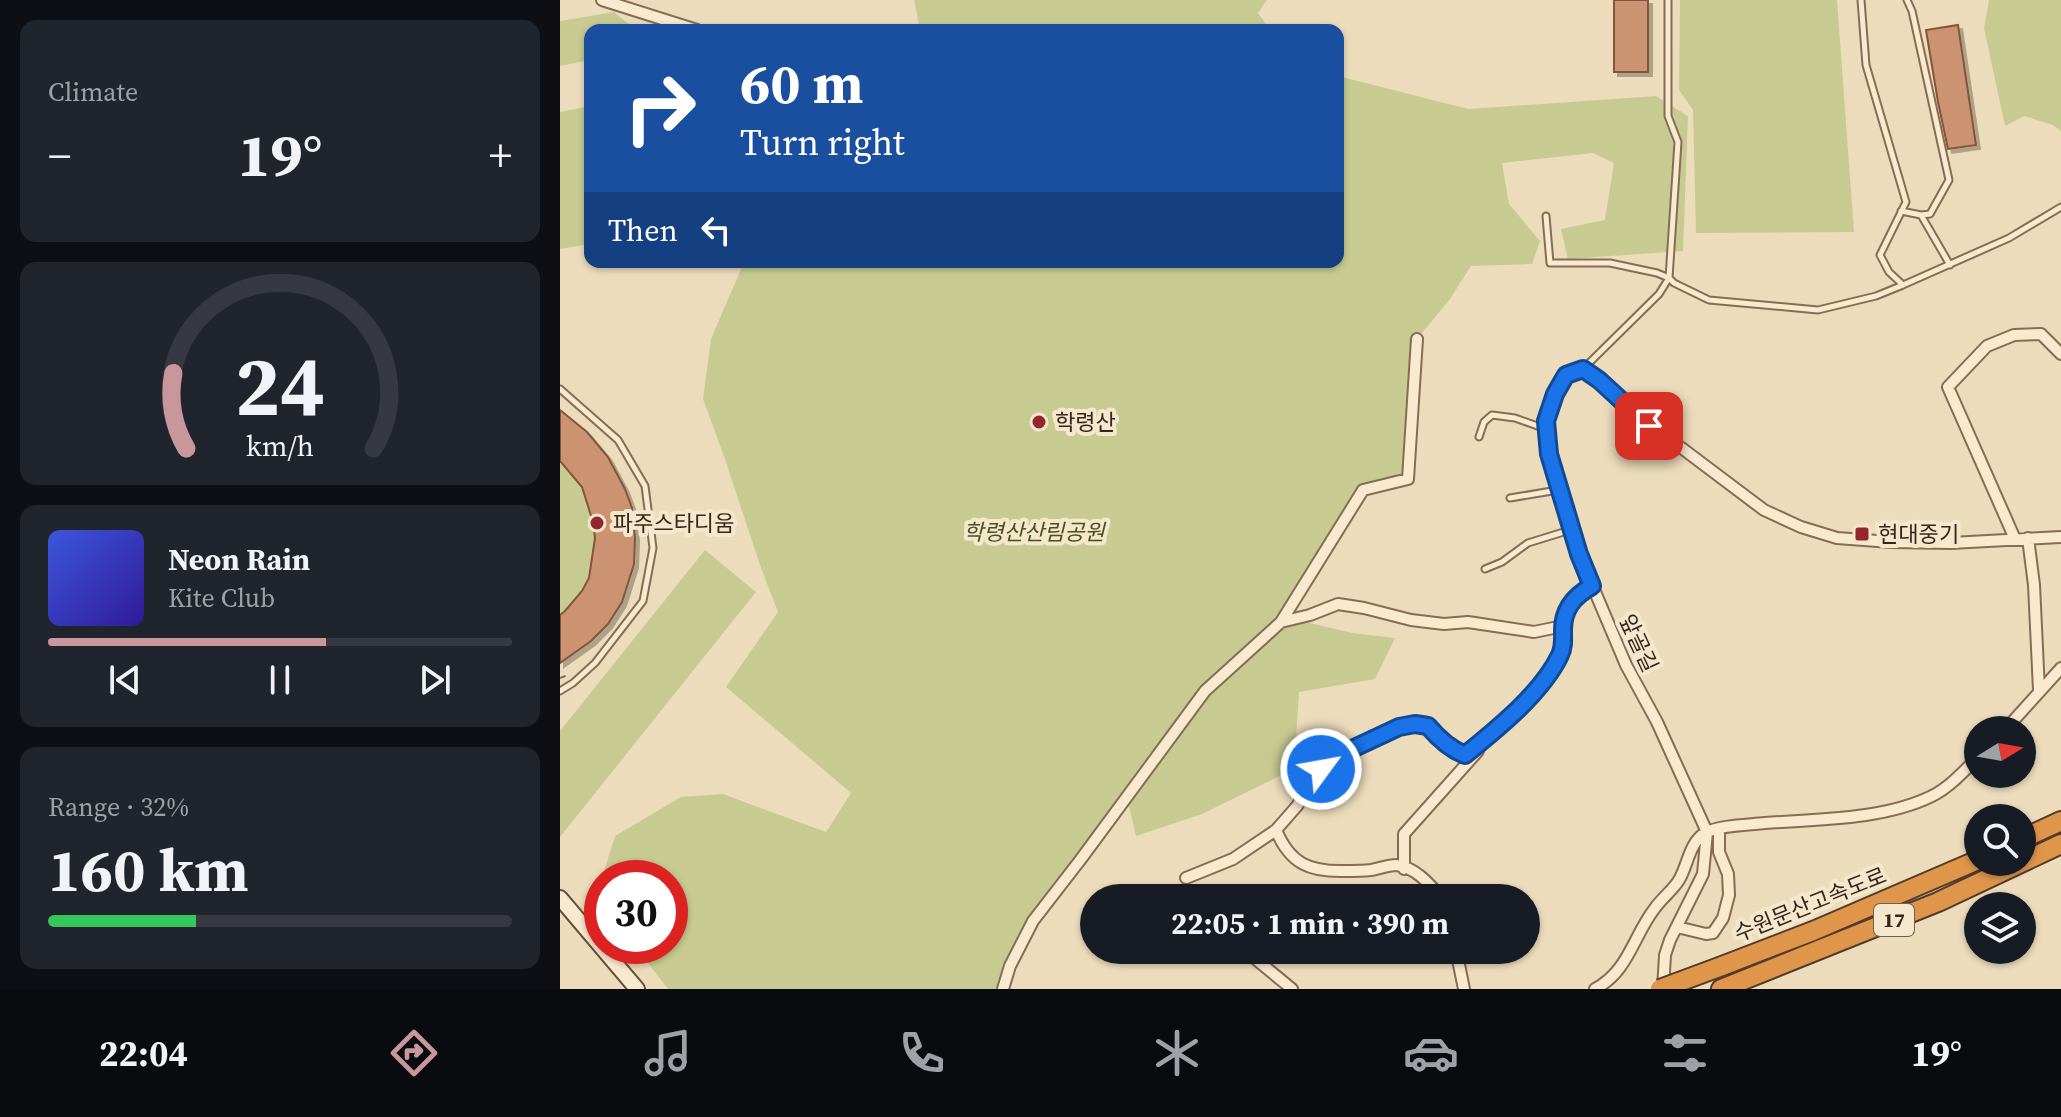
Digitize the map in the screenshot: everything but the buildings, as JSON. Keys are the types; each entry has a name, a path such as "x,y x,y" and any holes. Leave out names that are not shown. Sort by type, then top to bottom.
{"highway":[{"path":"2036,833 2061,821"},
{"name":"수원문산고속도로","path":"1723,988 1938,902 2061,844"},
{"name":"수원문산고속도로","path":"1662,989 1813,931 1964,866"}],"street":[{"path":"608,1 679,24"},
{"path":"2015,539 1948,387 1987,346 2014,335 2041,334 2061,354"},
{"path":"1003,989 1010,966 1033,921 1205,691 1281,622 1363,490 1408,479 1417,339"},
{"path":"1583,369 1649,426 1764,510 1801,527 1837,538 1891,542 1951,543 2061,537"},
{"name":"앞골길","path":"1583,369 1566,375 1555,394 1546,421 1549,454 1592,586 1626,665 1657,722 1707,832 1703,874 1665,955 1662,989"},
{"path":"2028,538 2034,585 2039,690"},
{"path":"1186,878 1233,859 1276,830 1297,806 1321,769 1337,756 1399,727 1415,724 1428,726 1457,752 1465,755 1522,706 1548,674 1561,654 1566,609 1579,593 1592,586"},
{"path":"1281,622 1338,604 1444,624 1468,622 1534,632 1563,626"},
{"path":"2017,716 2061,668"},
{"path":"1404,869 1404,834 1496,730"},
{"path":"1595,989 1623,965 1654,908 1679,880 1696,841 1707,832 1735,826 1887,812 1934,795 1964,770"},
{"path":"1276,830 1296,861 1308,868 1369,870 1395,865 1414,872 1430,884"},
{"path":"1677,927 1713,933 1723,918 1729,895 1728,874 1719,852 1719,830"},
{"path":"560,898 637,989"},
{"path":"1262,964 1292,989"},
{"path":"1459,964 1464,989"}],"lane":[{"path":"1583,369 1659,294 1669,278 1678,142 1668,116 1668,0"},
{"path":"1861,0 1866,65 1906,202 1880,255 1889,272 1903,285"},
{"path":"1901,211 1930,214 1949,180 1907,0"},
{"path":"1546,216 1550,263 1610,263 1657,273 1709,300 1818,310 1876,296 1903,285 2009,238 2061,207"},
{"path":"1921,215 1950,265"},
{"path":"560,389 618,440 645,486 653,548 643,601 595,663 560,691"},
{"path":"1479,437 1484,422 1492,415 1515,418 1547,429"},
{"path":"1510,498 1559,490"},
{"path":"1485,569 1502,562 1528,543 1571,529"}],"green space":[{"path":"914,0 1267,0 1258,13 1266,24 919,24"},
{"path":"1680,0 1837,0 1854,232 1696,233 1693,110 1679,90"},
{"path":"1989,0 2061,0 2061,131 2053,125 2024,116 2005,126 1984,28"},
{"path":"614,12 629,24 584,24 584,61 560,66 560,21"},
{"name":"학령산산림공원","path":"1344,78 1468,109 1656,96 1688,116 1683,251 1568,259 1561,229 1605,220 1614,163 1593,153 1502,163 1509,204 1540,241 1532,264 1471,266 1450,299 1417,339 1405,487 1363,490 1289,618 1352,633 1395,638 1375,679 1299,692 1294,769 1202,814 1136,836 1129,806 1109,824 1019,938 1003,989 668,989 649,964 688,964 688,860 608,860 615,836 681,797 723,794 826,832 851,793 726,687 778,612 703,399 711,339 741,268 1344,268"},
{"path":"584,107 584,245 560,249 560,112"},
{"name":"파주스타디움","path":"560,410 587,432 608,457 632,508 635,538 622,602 608,624 591,641 560,663"},
{"path":"705,550 756,592 560,837 560,731"}],"place":[{"name":"학령산","path":"1039,422"},
{"name":"파주스타디움","path":"597,523"},
{"name":"현대중기","path":"1862,534"}],"route":[{"path":"1321,769 1337,756 1399,727 1415,724 1428,726 1457,752 1465,755 1515,713 1561,654 1566,609 1579,593 1592,586 1579,554 1549,454 1546,421 1555,394 1566,375 1583,369 1649,426"}]}
